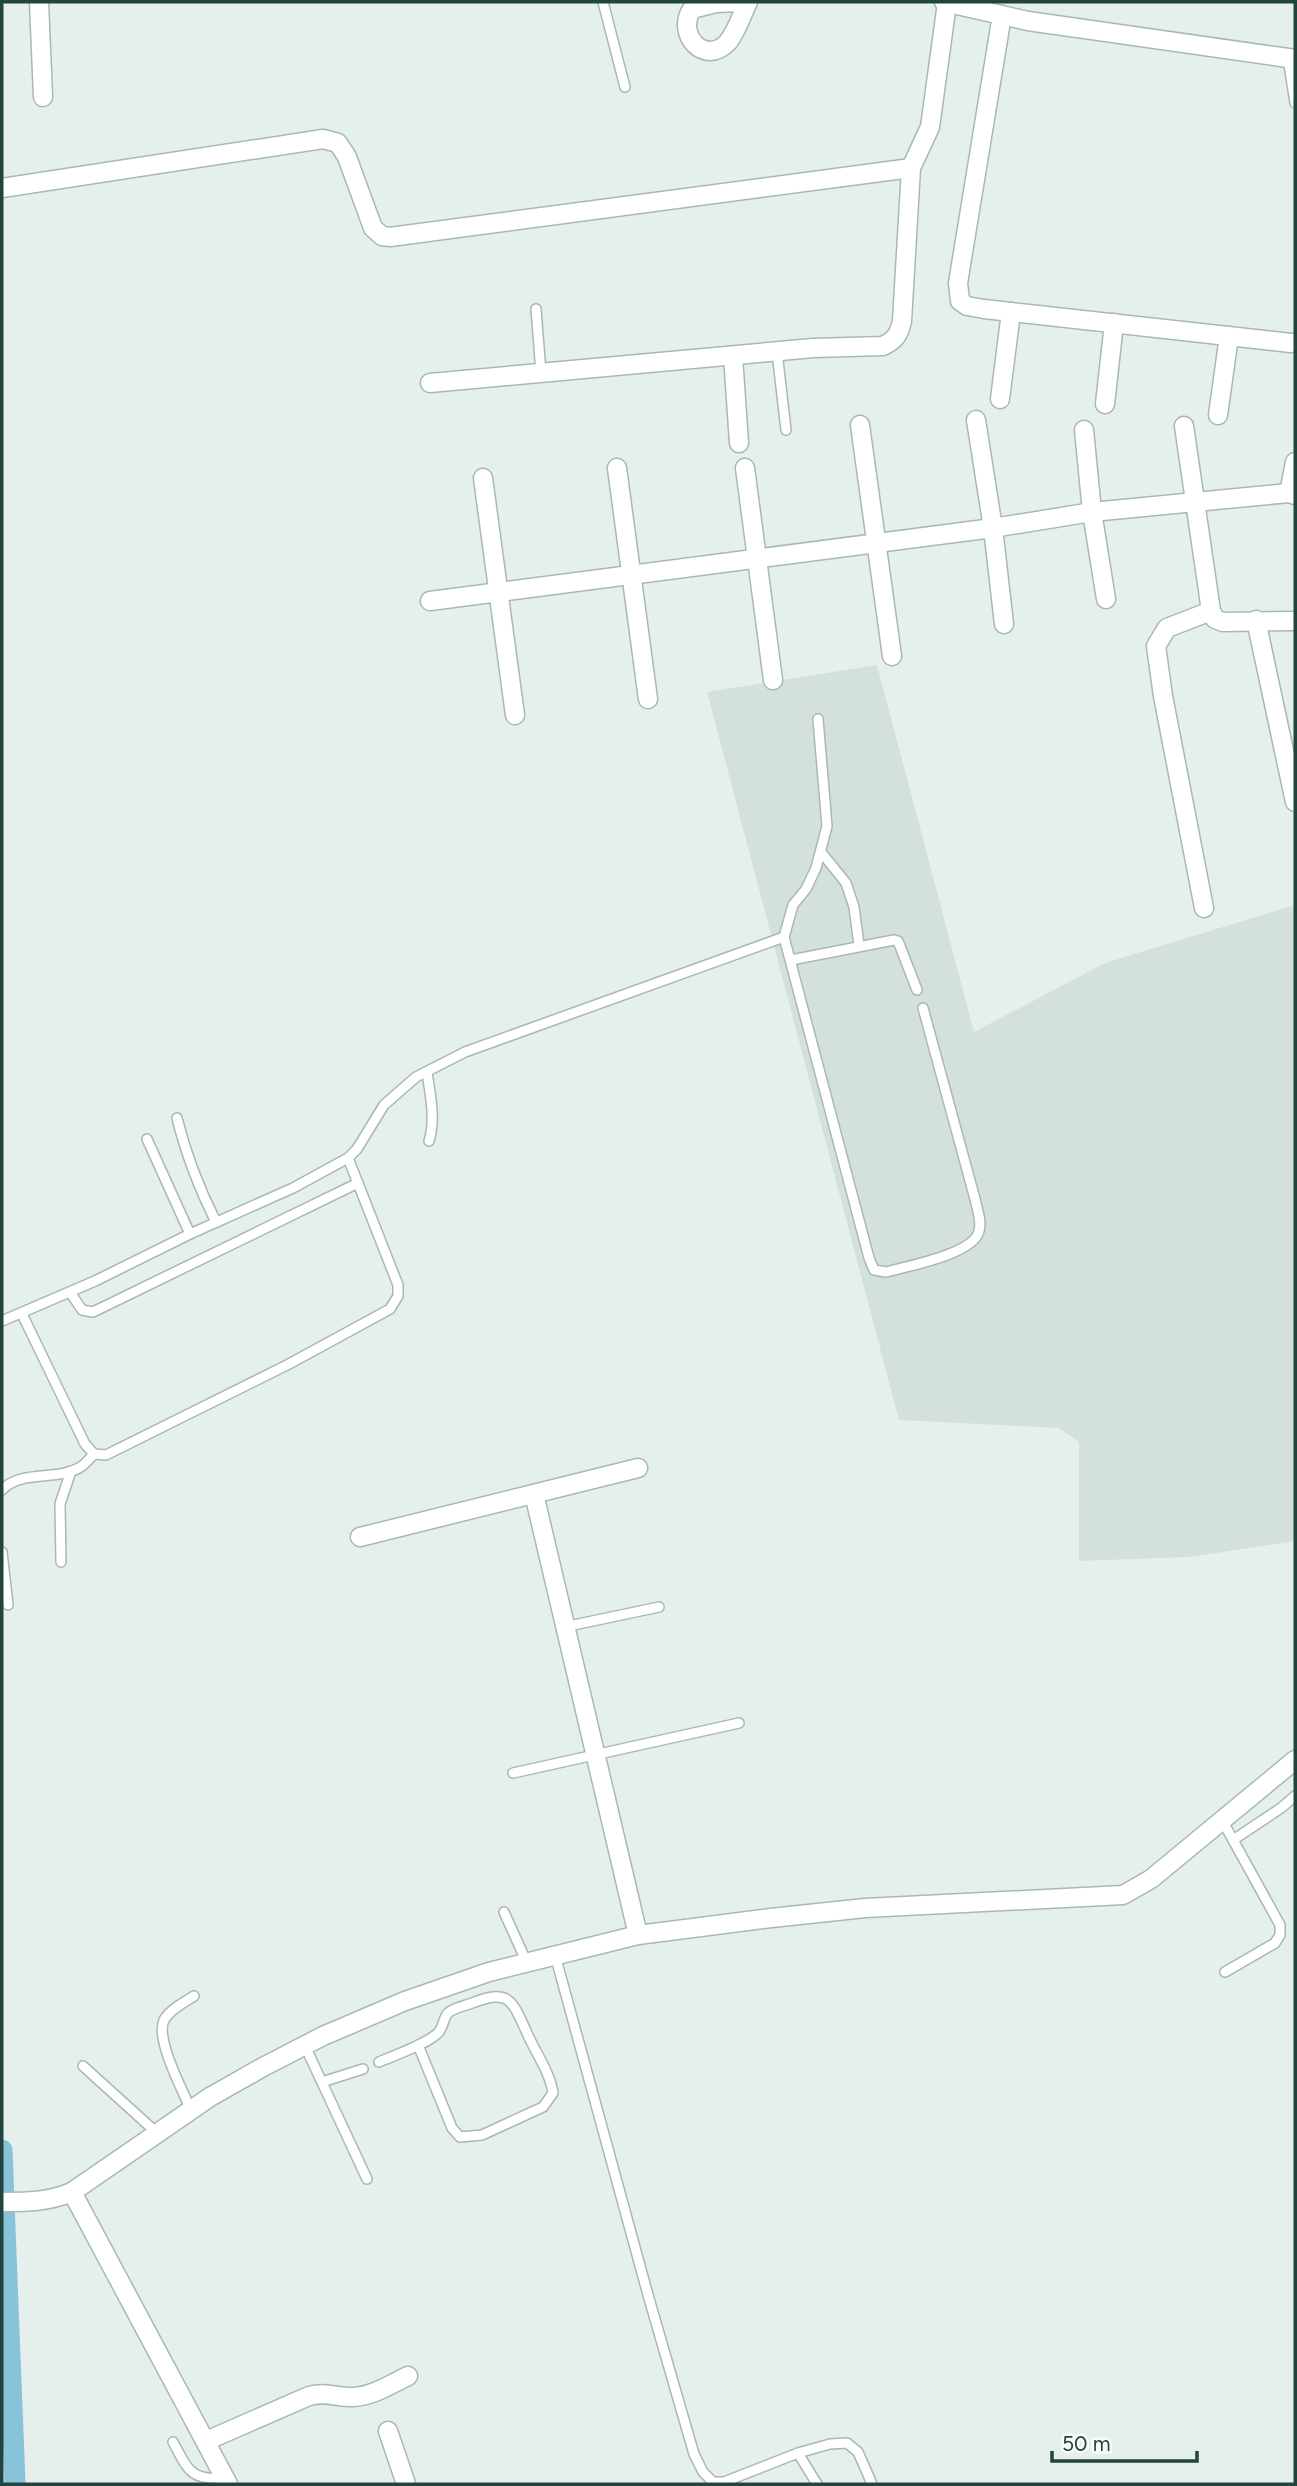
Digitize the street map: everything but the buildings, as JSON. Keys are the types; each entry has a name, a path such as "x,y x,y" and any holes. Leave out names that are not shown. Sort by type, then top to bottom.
{"street":[{"path":"39,2 43,97"},
{"path":"741,2 716,3 692,9 686,25 694,45 704,51 714,51 728,41 748,2"},
{"path":"430,383 777,352 883,346 892,341 900,333 911,168 930,127 945,2 1120,36 1291,58"},
{"path":"1002,15 958,283 960,301 967,306 1011,312 1291,343"},
{"path":"2,188 323,139 338,143 373,228 382,236 390,237 911,168"},
{"path":"1000,399 1011,312"},
{"path":"1105,404 1114,323"},
{"path":"1219,415 1229,336"},
{"path":"733,356 739,443"},
{"path":"976,420 993,528 1004,624"},
{"path":"860,425 892,656"},
{"path":"1184,426 1211,611 1215,619 1223,622 1295,621"},
{"path":"1084,429 1092,512 1106,599"},
{"path":"430,601 993,528 1092,512 1292,494 1295,462"},
{"path":"617,468 648,699"},
{"path":"745,468 773,680"},
{"path":"483,478 515,715"},
{"path":"1204,908 1163,696 1156,646 1167,628 1211,611"},
{"path":"1256,620 1295,802"},
{"path":"360,1537 638,1468"},
{"path":"534,1494 638,1936"},
{"path":"8,2202 37,2202 72,2192 210,2097 305,2046 405,2001 489,1972 638,1936 865,1908 1122,1895 1151,1879 1295,1760"},
{"path":"72,2192 226,2481"},
{"path":"206,2441 309,2396 323,2393 351,2398 368,2395 408,2376"},
{"path":"388,2431 406,2484"}],"lane":[{"path":"603,2 625,87"},
{"path":"1291,58 1295,103"},
{"path":"536,309 541,373"},
{"path":"777,352 786,430"},
{"path":"818,719 827,826 816,867 806,889 793,905 784,937 869,1258 874,1270 886,1272 962,1250 976,1239 979,1231 975,1199 923,1008"},
{"path":"821,852 846,883 854,907 859,946"},
{"path":"2,1321 293,1188 348,1158 357,1149 384,1105 416,1077 465,1052 784,937"},
{"path":"791,960 877,941 898,941 917,990"},
{"path":"427,1072 433,1110 429,1141"},
{"path":"177,1118 185,1152 216,1222"},
{"path":"147,1139 190,1234"},
{"path":"22,1314 85,1444 94,1454 106,1455 289,1364 390,1309 398,1296 398,1285 348,1158"},
{"path":"70,1292 82,1310 93,1311 104,1307 358,1183"},
{"path":"2,1490 11,1482 82,1467 94,1454"},
{"path":"61,1562 60,1504 71,1471"},
{"path":"2,1552 8,1605"},
{"path":"564,1627 659,1607"},
{"path":"513,1773 739,1723"},
{"path":"1233,1840 1295,1796"},
{"path":"1222,1820 1280,1925 1280,1935 1275,1943 1225,1972"},
{"path":"504,1912 527,1963"},
{"path":"555,1955 644,2281 694,2454 703,2472 713,2483 724,2483 799,2454 830,2444 846,2443 858,2452 872,2484"},
{"path":"191,2110 165,2048 162,2026 165,2018 174,2009 194,1996"},
{"path":"379,2062 437,2035 447,2015 453,2010 486,1997 503,1997 516,2011 549,2080 552,2093 543,2107 482,2135 460,2137 452,2128 418,2045"},
{"path":"305,2046 367,2179"},
{"path":"83,2066 157,2133"},
{"path":"322,2082 363,2069"},
{"path":"173,2442 186,2466 197,2477 226,2481"},
{"path":"799,2454 817,2484"}],"shaded area":[{"path":"877,665 974,1032 1105,963 1295,905 1295,1541 1190,1557 1079,1561 1079,1442 1059,1428 899,1420 707,692"}],"waterway":[{"path":"2,2150 15,2484"}]}
